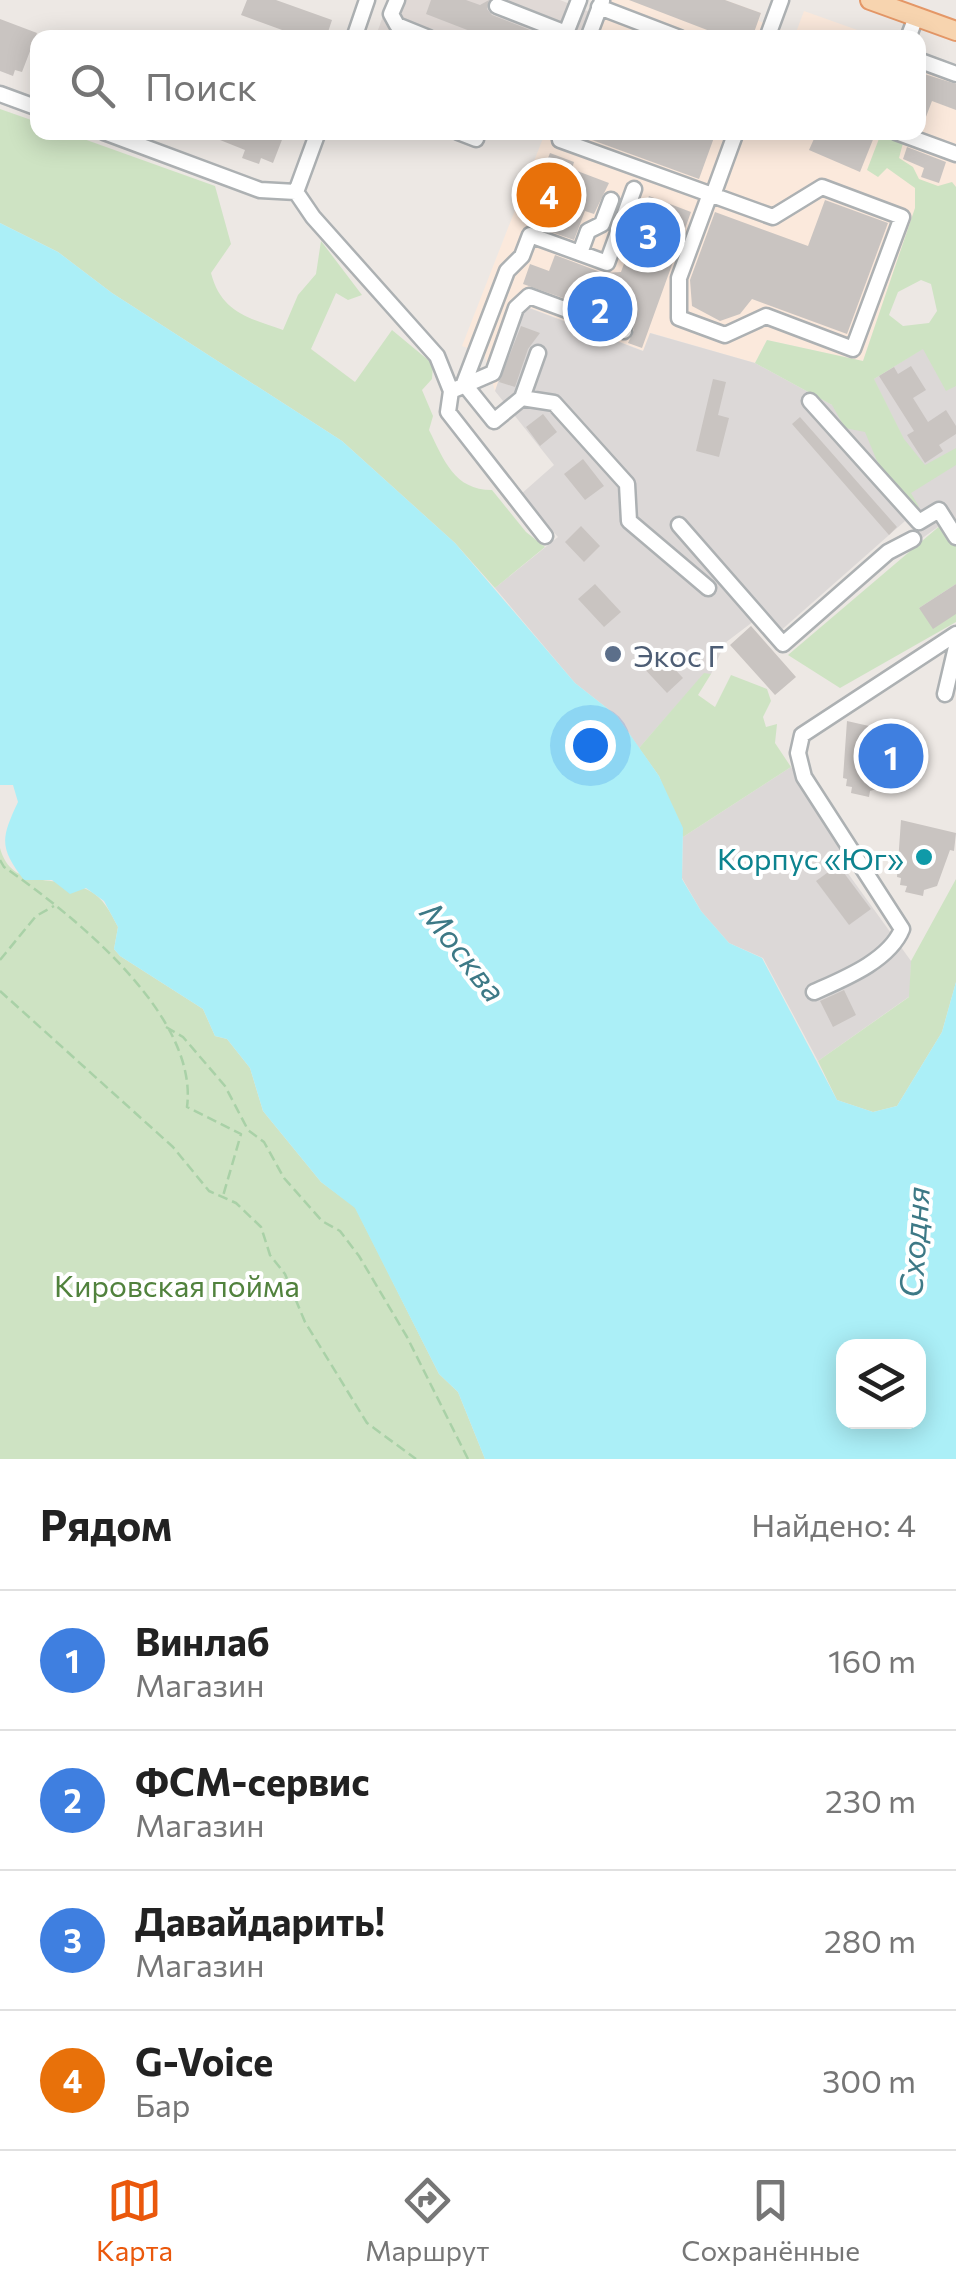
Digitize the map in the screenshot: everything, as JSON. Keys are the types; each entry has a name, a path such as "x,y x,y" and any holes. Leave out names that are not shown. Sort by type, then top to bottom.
{"main road":[{"path":"870,0 956,31"}],"street":[{"path":"357,30 367,0"},
{"path":"396,0 392,14 397,25 410,30"},
{"path":"567,30 579,0"},
{"path":"770,30 781,0"},
{"path":"591,30 601,4 661,30"},
{"path":"497,6 553,30"},
{"path":"911,30 916,16"},
{"path":"926,63 956,74"},
{"path":"0,94 30,105"},
{"path":"126,140 260,190 296,192"},
{"path":"296,192 315,140"},
{"path":"560,140 711,194 773,216 822,186 902,217 853,349 766,316 725,335 679,318 679,278 711,194 733,140"},
{"path":"918,140 956,154"},
{"path":"545,536 448,412 508,271 522,256 530,235 607,264 634,189"},
{"path":"296,192 313,217 460,388 494,420 522,398 538,353"},
{"path":"580,254 588,231 602,224 611,200"},
{"path":"460,388 493,373 516,308 529,296 624,331"},
{"path":"522,398 554,403 627,484 629,521 708,588"},
{"path":"810,401 919,522 940,510 956,537"},
{"path":"679,526 782,644 888,552 912,539"},
{"path":"814,992 864,966 896,940 902,930 804,776 798,753 800,729 956,634"},
{"path":"946,694 956,647"}],"path":[{"path":"0,860 83,926 140,987 166,1027 190,1083 187,1107 240,1134 222,1197"},
{"path":"0,960 36,916 54,905"},
{"path":"0,991 173,1146 209,1191 236,1203 261,1227 270,1256 284,1274 305,1322 367,1423 416,1459"},
{"path":"166,1027 182,1037 226,1086 248,1130 264,1142 284,1178 322,1221 340,1230 359,1256 408,1337 468,1459"}],"shaded area":[{"path":"389,0 560,0 590,12 583,30 378,30"},
{"path":"594,0 725,0 761,13 759,21 782,30 583,30"},
{"path":"804,11 857,30 797,30"},
{"path":"926,55 956,66 956,222 915,209 863,361 767,340 755,363 651,333 644,351 525,306 495,391 484,354 462,346 542,140 926,140"},
{"path":"524,306 643,351 650,333 755,363 832,405 956,328 956,546 942,524 921,539 905,521 770,640 754,621 725,643 711,674 704,674 639,748 617,716 575,683 495,588 558,537 520,495 554,465 495,391"},
{"path":"791,767 843,847 834,854 911,961 910,996 818,1061 763,958 729,943 701,911 682,878 683,837"}],"green space":[{"path":"0,109 30,120 30,140 87,140 215,186 231,244 211,273 229,305 258,322 283,330 298,295 316,274 321,241 362,295 348,300 336,293 311,349 355,382 392,330 433,364 432,379 422,390 433,416 429,430 446,462 468,485 492,490 526,532 545,547 495,588 455,543 342,441 112,293 58,252 0,223"},
{"path":"878,140 893,140 903,143 899,158 913,167 919,179 938,186 952,182 956,187 956,386 946,391 923,349 874,379 904,439 925,465 956,448 956,465 911,493 919,507 908,504 877,461 865,432 845,428 832,405 755,363 767,340 863,361 915,208 915,188 887,168 878,177 867,170","holes":["921,280 931,284 937,311 929,323 903,326 889,315 898,292"]},
{"path":"942,524 956,546 956,584 919,608 956,614 956,622 840,688 788,655"},
{"path":"704,673 711,674 698,695 715,707 731,675 767,689 771,701 763,717 766,727 777,724 775,743 791,767 683,837 659,776 639,748"},
{"name":"Кировская пойма","path":"0,848 14,871 76,885 98,897 118,927 114,949 120,956 203,1009 215,1036 227,1039 250,1068 263,1111 321,1182 355,1207 439,1374 458,1392 485,1459 0,1459"},
{"path":"956,879 956,982 942,1032 897,1106 873,1112 837,1100 818,1061 909,997 911,961"}],"water":[{"path":"0,223 58,252 112,293 342,441 455,543 575,683 617,716 659,776 683,828 682,879 701,911 729,943 762,958 837,1100 873,1112 897,1106 942,1032 956,982 956,1459 485,1459 458,1392 439,1374 355,1208 321,1182 263,1111 250,1068 227,1039 215,1036 203,1009 120,956 114,949 118,927 104,901 86,888 70,894 52,880 24,880 10,860 5,843 18,802 13,785 0,785"}],"building":[{"path":"247,0 276,0 332,20 329,30 282,30 241,15"},
{"path":"431,0 466,0 480,5 489,0 487,9 492,15 530,30 467,30 426,14"},
{"path":"629,0 725,0 761,13 755,30 707,30"},
{"path":"0,19 30,30 30,51 22,72 15,70 13,76 0,71"},
{"path":"926,75 956,84 956,110 932,101 926,117"},
{"path":"220,140 282,140 273,163 261,158 259,164 242,158 245,150"},
{"path":"592,140 713,140 699,179"},
{"path":"813,140 873,140 860,172 809,150"},
{"path":"907,147 946,162 939,183 921,177 924,168 903,159"},
{"path":"550,153 574,162 572,169 609,183 594,214 585,211 574,240 523,222"},
{"path":"649,196 691,212 642,348 628,343 634,330 629,321 523,284 530,264 549,271 555,255 603,273 621,272 632,242 627,240 631,229 636,231"},
{"path":"825,200 888,223 847,334 752,299 740,314 720,321 692,306 690,280 715,212 808,246"},
{"path":"521,326 540,333 528,349 515,387 499,382"},
{"path":"911,366 926,390 913,398 928,422 946,410 956,426 956,434 939,445 943,451 925,463 907,435 914,431 879,376 894,367 898,374"},
{"path":"713,379 726,382 718,415 729,418 719,457 696,451"},
{"path":"543,414 557,432 540,446 526,427"},
{"path":"800,417 897,527 889,535 792,424"},
{"path":"583,459 604,486 585,500 564,474"},
{"path":"581,526 600,546 584,562 565,542"},
{"path":"595,584 621,612 604,627 578,599"},
{"path":"956,584 956,614 933,629 919,608"},
{"path":"751,626 796,677 775,695 730,645"},
{"path":"656,649 683,678 667,693 640,664"},
{"path":"847,721 904,734 883,787 870,791 869,797 851,793 852,787 846,786 847,779 843,778"},
{"name":"Корпус «Юг»","path":"901,820 956,833 954,851 950,850 937,886 924,890 923,896 905,892 907,886 900,885 901,878 897,877"},
{"path":"838,865 871,909 849,925 816,881"},
{"path":"844,990 856,1015 833,1027 820,1001"}],"place":[{"name":"G-Voice","path":"549,195"},
{"name":"Давайдарить!","path":"648,235"},
{"name":"ФСМ-сервис","path":"600,309"},
{"name":"Экос Г","path":"613,654"},
{"name":"Винлаб","path":"891,756"},
{"name":"Корпус «Юг»","path":"924,857"}],"water label":[{"name":"Москва","path":"464,951"},
{"name":"Сходня","path":"913,1242"}]}
